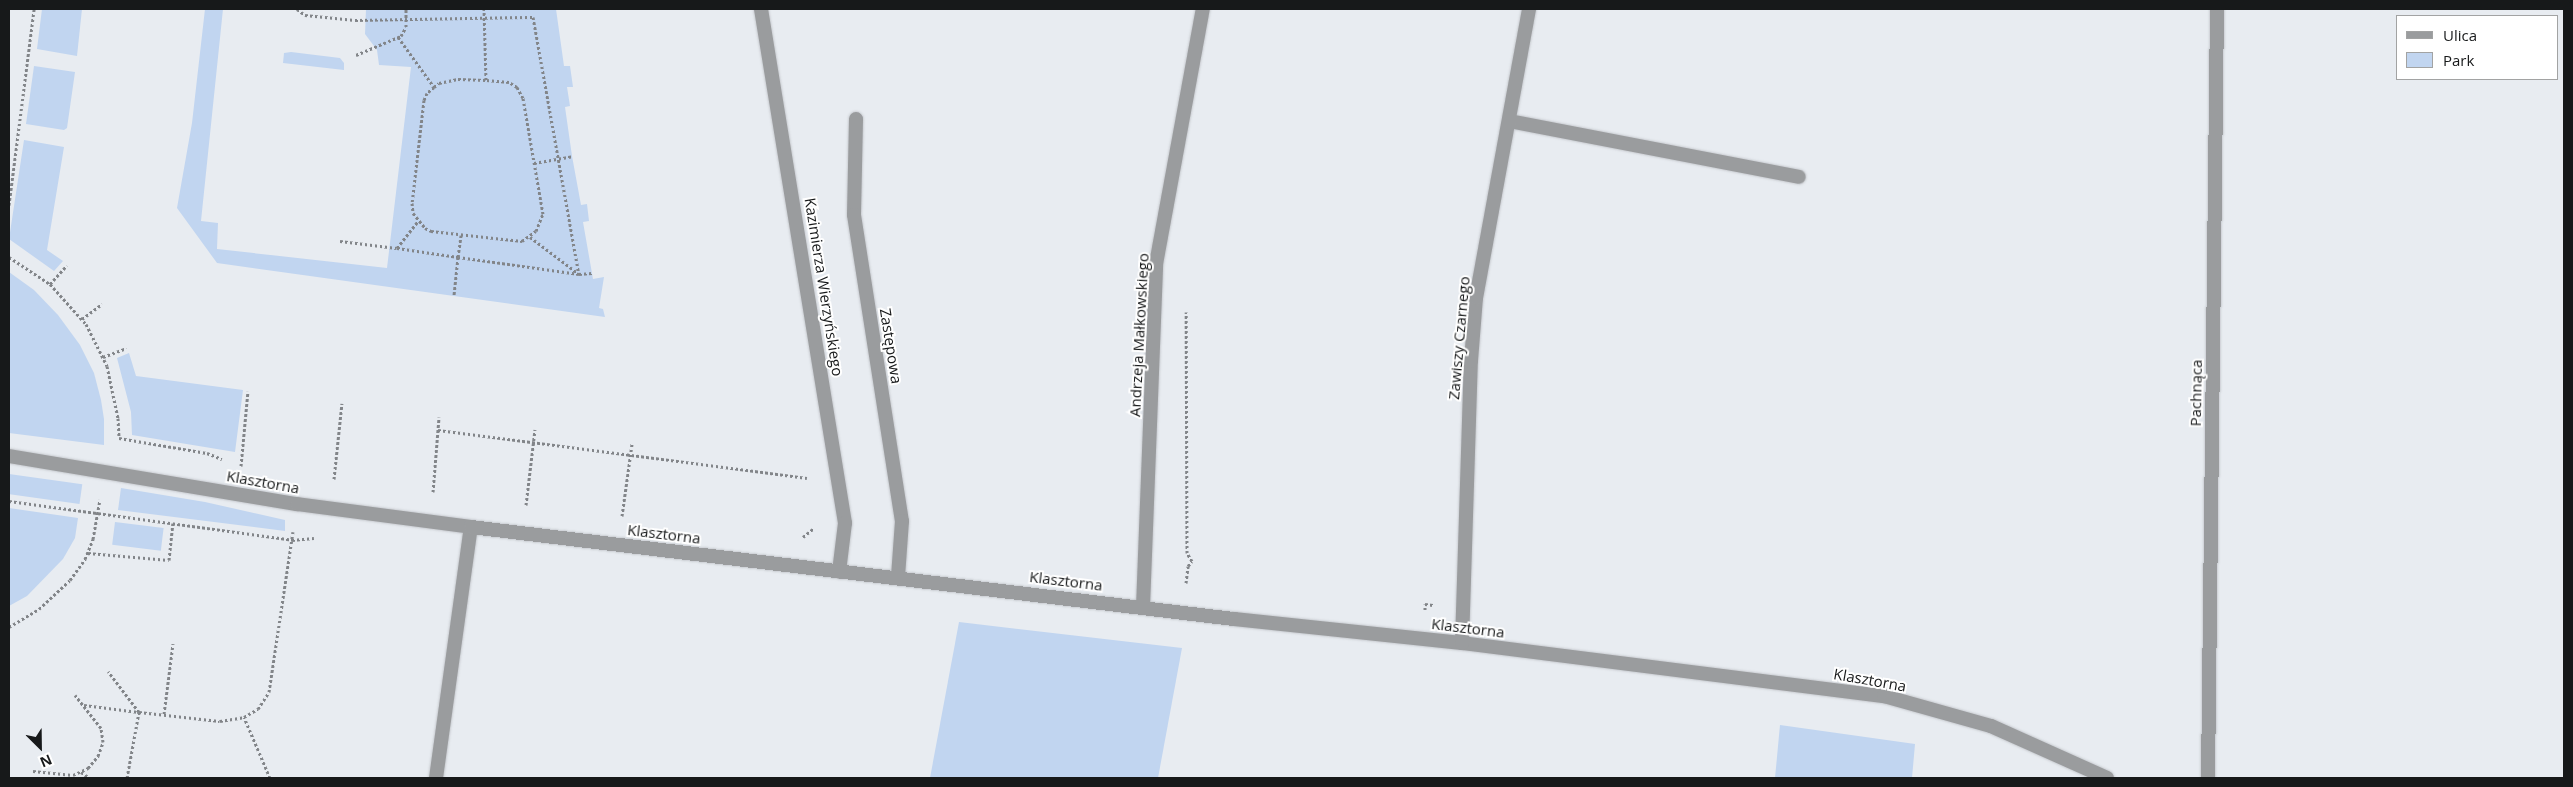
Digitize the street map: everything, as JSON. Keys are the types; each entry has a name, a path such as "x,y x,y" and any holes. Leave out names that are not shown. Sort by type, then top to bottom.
{"street":[{"name":"Kazimierza Wierzyńskiego","path":"761,9 845,522 839,572"},
{"name":"Andrzeja Małkowskiego","path":"1143,607 1156,264 1202,9"},
{"name":"Zawiszy Czarnego","path":"1462,643 1471,362 1476,298 1529,9"},
{"name":"Pachnąca","path":"2208,778 2217,9"},
{"name":"Zastępowa","path":"856,119 854,215 902,521 898,577"},
{"path":"1509,121 1799,178"},
{"name":"Klasztorna","path":"9,456 297,504 471,527 839,572 898,577 1462,643 1884,696 1992,726 2107,778"},
{"path":"436,778 471,527"}],"path":[{"path":"9,205 34,9"},
{"path":"298,9 305,15 354,20 533,18 579,274"},
{"path":"356,55 398,37 406,27 406,9"},
{"path":"484,9 486,80"},
{"path":"398,37 434,87"},
{"path":"458,79 486,80 509,82 517,87 523,98 542,214 540,225 530,237 522,241 514,242 431,231 418,221 413,213 413,194 424,100 427,93 439,84 458,79"},
{"path":"534,164 572,156"},
{"path":"396,248 418,221"},
{"path":"454,296 461,235"},
{"path":"530,237 579,274"},
{"path":"340,241 579,274 592,272"},
{"path":"9,257 50,284 82,319 103,357 114,396 119,438 208,453 224,460"},
{"path":"50,284 67,265"},
{"path":"82,319 102,304"},
{"path":"1186,307 1187,553 1192,561"},
{"path":"103,357 126,348"},
{"path":"241,466 248,390"},
{"path":"325,481 334,482 342,403"},
{"path":"433,498 439,417"},
{"path":"438,430 808,478"},
{"path":"526,506 535,430"},
{"path":"622,519 632,444"},
{"path":"232,463 250,468"},
{"path":"9,501 99,513 88,553 70,580 39,609 9,627"},
{"path":"83,705 220,721 244,718 258,709 269,692 297,504"},
{"path":"516,505 535,507"},
{"path":"88,553 169,560 173,523"},
{"path":"796,540 842,546"},
{"path":"164,714 174,644"},
{"path":"108,671 139,712 127,778"},
{"path":"34,771 73,775 88,768 98,756 103,742 101,728 76,695"},
{"path":"244,718 270,778"},
{"path":"80,772 90,778"}],"green space":[{"path":"42,9 82,9 77,56 37,49"},
{"path":"205,9 223,9 201,221 218,223 217,249 387,268 411,67 379,65 377,50 365,34 366,9 556,9 564,66 570,66 573,87 567,87 570,106 565,107 572,156 581,205 587,204 589,221 583,222 593,279 604,277 599,308 603,309 605,317 217,263 177,208 192,123"},
{"path":"291,52 340,58 344,63 344,70 283,63 284,53"},
{"path":"34,66 75,72 67,128 64,130 26,124"},
{"path":"24,140 64,147 47,250 63,261 54,271 9,239"},
{"path":"9,272 34,290 58,315 80,345 94,373 101,400 104,419 104,445 9,433"},
{"path":"129,353 136,376 243,390 235,452 132,435 131,412 117,358"},
{"path":"9,474 82,484 79,504 9,494"},
{"path":"121,488 205,502 285,520 285,531 118,510"},
{"path":"9,508 78,518 75,538 63,559 27,596 9,606"},
{"path":"115,522 164,528 161,551 112,545"},
{"path":"959,622 1182,648 1158,778 930,778"},
{"path":"1780,725 1915,744 1912,778 1775,778"}]}
